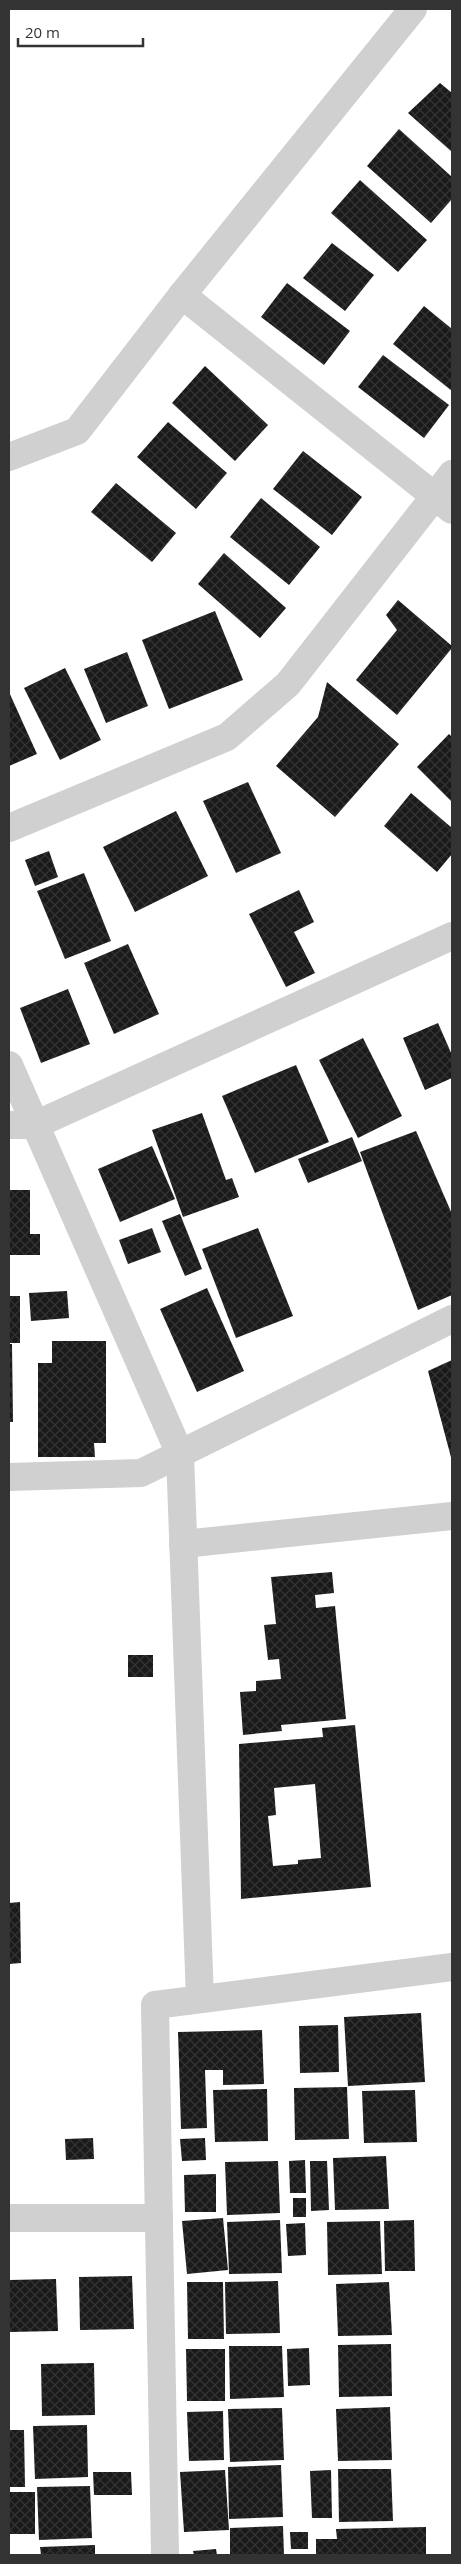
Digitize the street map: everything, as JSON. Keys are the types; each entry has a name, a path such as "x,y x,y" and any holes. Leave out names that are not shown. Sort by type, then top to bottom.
{"street":[{"path":"9,457 77,431 182,295 413,9"},
{"path":"182,295 443,503"},
{"path":"9,828 227,737 288,684 443,503 452,474"},
{"path":"22,1125 452,936"},
{"path":"9,1065 22,1125 180,1454 200,1999"},
{"path":"9,1477 141,1473 452,1320"},
{"path":"183,1544 452,1516"},
{"path":"165,2555 155,2005 452,1967"},
{"path":"9,2218 159,2218"}],"building":[{"path":"440,83 452,93 452,152 408,113"},
{"path":"399,129 452,177 452,199 431,223 367,166"},
{"path":"360,180 427,240 398,272 331,213"},
{"path":"332,243 374,275 345,311 303,278"},
{"path":"287,283 350,331 324,365 261,317"},
{"path":"424,306 452,329 452,391 393,344"},
{"path":"383,355 449,405 424,438 358,387"},
{"path":"205,366 268,425 235,461 172,403"},
{"path":"168,422 227,473 196,509 137,457"},
{"path":"303,451 362,497 332,535 273,489"},
{"path":"116,483 176,533 152,562 91,512"},
{"path":"261,498 320,547 289,585 230,537"},
{"path":"224,553 286,608 260,638 198,584"},
{"path":"398,600 452,648 397,715 356,680 397,630 386,615"},
{"path":"215,611 243,680 169,709 142,640"},
{"path":"127,652 148,706 106,723 84,669"},
{"path":"65,668 101,740 60,760 24,688"},
{"path":"327,682 399,744 335,817 276,766 318,717"},
{"path":"9,692 37,754 9,766"},
{"path":"449,734 452,737 452,802 417,767"},
{"path":"248,782 281,853 236,873 203,801"},
{"path":"411,793 452,828 452,854 437,872 384,826"},
{"path":"176,811 208,876 135,912 103,847"},
{"path":"49,851 58,877 35,886 25,860"},
{"path":"84,873 111,941 65,959 37,891"},
{"path":"299,890 314,922 294,932 315,973 286,987 249,914"},
{"path":"128,944 159,1014 114,1034 84,963"},
{"path":"68,989 90,1044 41,1063 20,1008"},
{"path":"438,1023 452,1055 452,1078 425,1090 403,1038"},
{"path":"363,1038 402,1116 358,1138 319,1060"},
{"path":"296,1065 329,1142 255,1173 222,1096"},
{"path":"202,1113 226,1180 232,1178 239,1197 183,1217 152,1130"},
{"path":"416,1131 452,1214 452,1295 418,1310 360,1152"},
{"path":"352,1137 362,1161 308,1183 298,1159"},
{"path":"152,1146 175,1199 120,1222 98,1169"},
{"path":"9,1190 30,1190 30,1234 40,1234 40,1255 9,1255"},
{"path":"180,1214 202,1269 185,1276 162,1221"},
{"path":"152,1228 161,1252 128,1264 119,1240"},
{"path":"258,1228 293,1316 236,1338 202,1249"},
{"path":"207,1288 244,1371 197,1392 160,1309"},
{"path":"67,1291 69,1318 31,1321 29,1293"},
{"path":"9,1296 20,1296 20,1343 9,1343"},
{"path":"52,1341 106,1341 106,1443 94,1443 95,1457 38,1457 38,1363 52,1363"},
{"path":"9,1344 12,1344 13,1422 9,1422"},
{"path":"452,1360 452,1461 428,1371"},
{"path":"332,1572 334,1593 315,1595 316,1608 335,1606 346,1719 281,1725 282,1731 243,1735 240,1692 256,1691 256,1681 281,1679 279,1659 268,1660 264,1625 276,1624 271,1577"},
{"path":"128,1655 153,1655 153,1677 128,1677"},
{"path":"355,1725 371,1887 241,1899 239,1744 323,1737 322,1728","holes":["315,1784 321,1858 298,1860 298,1864 273,1866 268,1816 276,1815 274,1788"]},
{"path":"20,1902 21,1963 9,1964 9,1903"},
{"path":"421,2013 425,2082 348,2086 344,2017"},
{"path":"338,2025 339,2072 300,2073 299,2026"},
{"path":"262,2030 264,2084 223,2085 223,2070 205,2070 207,2128 181,2129 178,2032"},
{"path":"347,2087 349,2139 295,2140 294,2088"},
{"path":"267,2089 268,2141 215,2142 213,2090"},
{"path":"415,2090 417,2142 364,2143 362,2091"},
{"path":"93,2138 94,2159 66,2160 65,2139"},
{"path":"205,2138 206,2160 182,2161 180,2139"},
{"path":"386,2156 389,2209 335,2210 333,2158"},
{"path":"305,2160 306,2193 290,2193 289,2161"},
{"path":"278,2161 280,2213 227,2215 225,2162"},
{"path":"310,2161 327,2161 329,2210 311,2211"},
{"path":"216,2174 216,2212 185,2212 184,2175"},
{"path":"293,2198 306,2198 306,2217 293,2217"},
{"path":"223,2218 228,2270 187,2274 182,2221"},
{"path":"280,2220 282,2273 229,2274 227,2222"},
{"path":"414,2220 415,2271 385,2271 384,2221"},
{"path":"380,2221 382,2274 328,2275 327,2222"},
{"path":"305,2223 306,2255 288,2256 286,2224"},
{"path":"132,2276 134,2329 80,2330 79,2277"},
{"path":"56,2279 58,2331 9,2332 9,2280"},
{"path":"278,2281 280,2333 226,2334 225,2282"},
{"path":"187,2282 223,2282 224,2339 188,2339"},
{"path":"389,2282 392,2335 338,2336 336,2284"},
{"path":"391,2344 392,2396 339,2397 338,2345"},
{"path":"229,2346 282,2346 284,2397 230,2399"},
{"path":"309,2348 310,2385 288,2386 287,2349"},
{"path":"186,2349 225,2349 225,2401 187,2401"},
{"path":"94,2363 95,2415 42,2416 41,2364"},
{"path":"390,2407 392,2460 338,2461 336,2409"},
{"path":"282,2408 284,2460 230,2462 228,2409"},
{"path":"223,2411 224,2460 189,2461 187,2412"},
{"path":"87,2425 88,2477 35,2479 33,2426"},
{"path":"9,2430 24,2430 25,2487 9,2487"},
{"path":"281,2465 283,2517 229,2519 228,2467"},
{"path":"338,2469 391,2469 393,2521 339,2522"},
{"path":"225,2470 229,2530 184,2532 180,2472"},
{"path":"331,2470 332,2518 312,2518 310,2471"},
{"path":"93,2472 131,2472 132,2495 94,2495"},
{"path":"90,2486 92,2538 39,2540 37,2487"},
{"path":"9,2492 35,2492 35,2534 9,2534"},
{"path":"283,2526 284,2555 230,2555 230,2528"},
{"path":"426,2527 426,2555 316,2555 316,2539 337,2539 336,2529"},
{"path":"290,2532 308,2532 308,2549 291,2549"},
{"path":"95,2545 95,2555 41,2555 40,2547"},
{"path":"216,2549 217,2555 194,2555 193,2551"}]}
